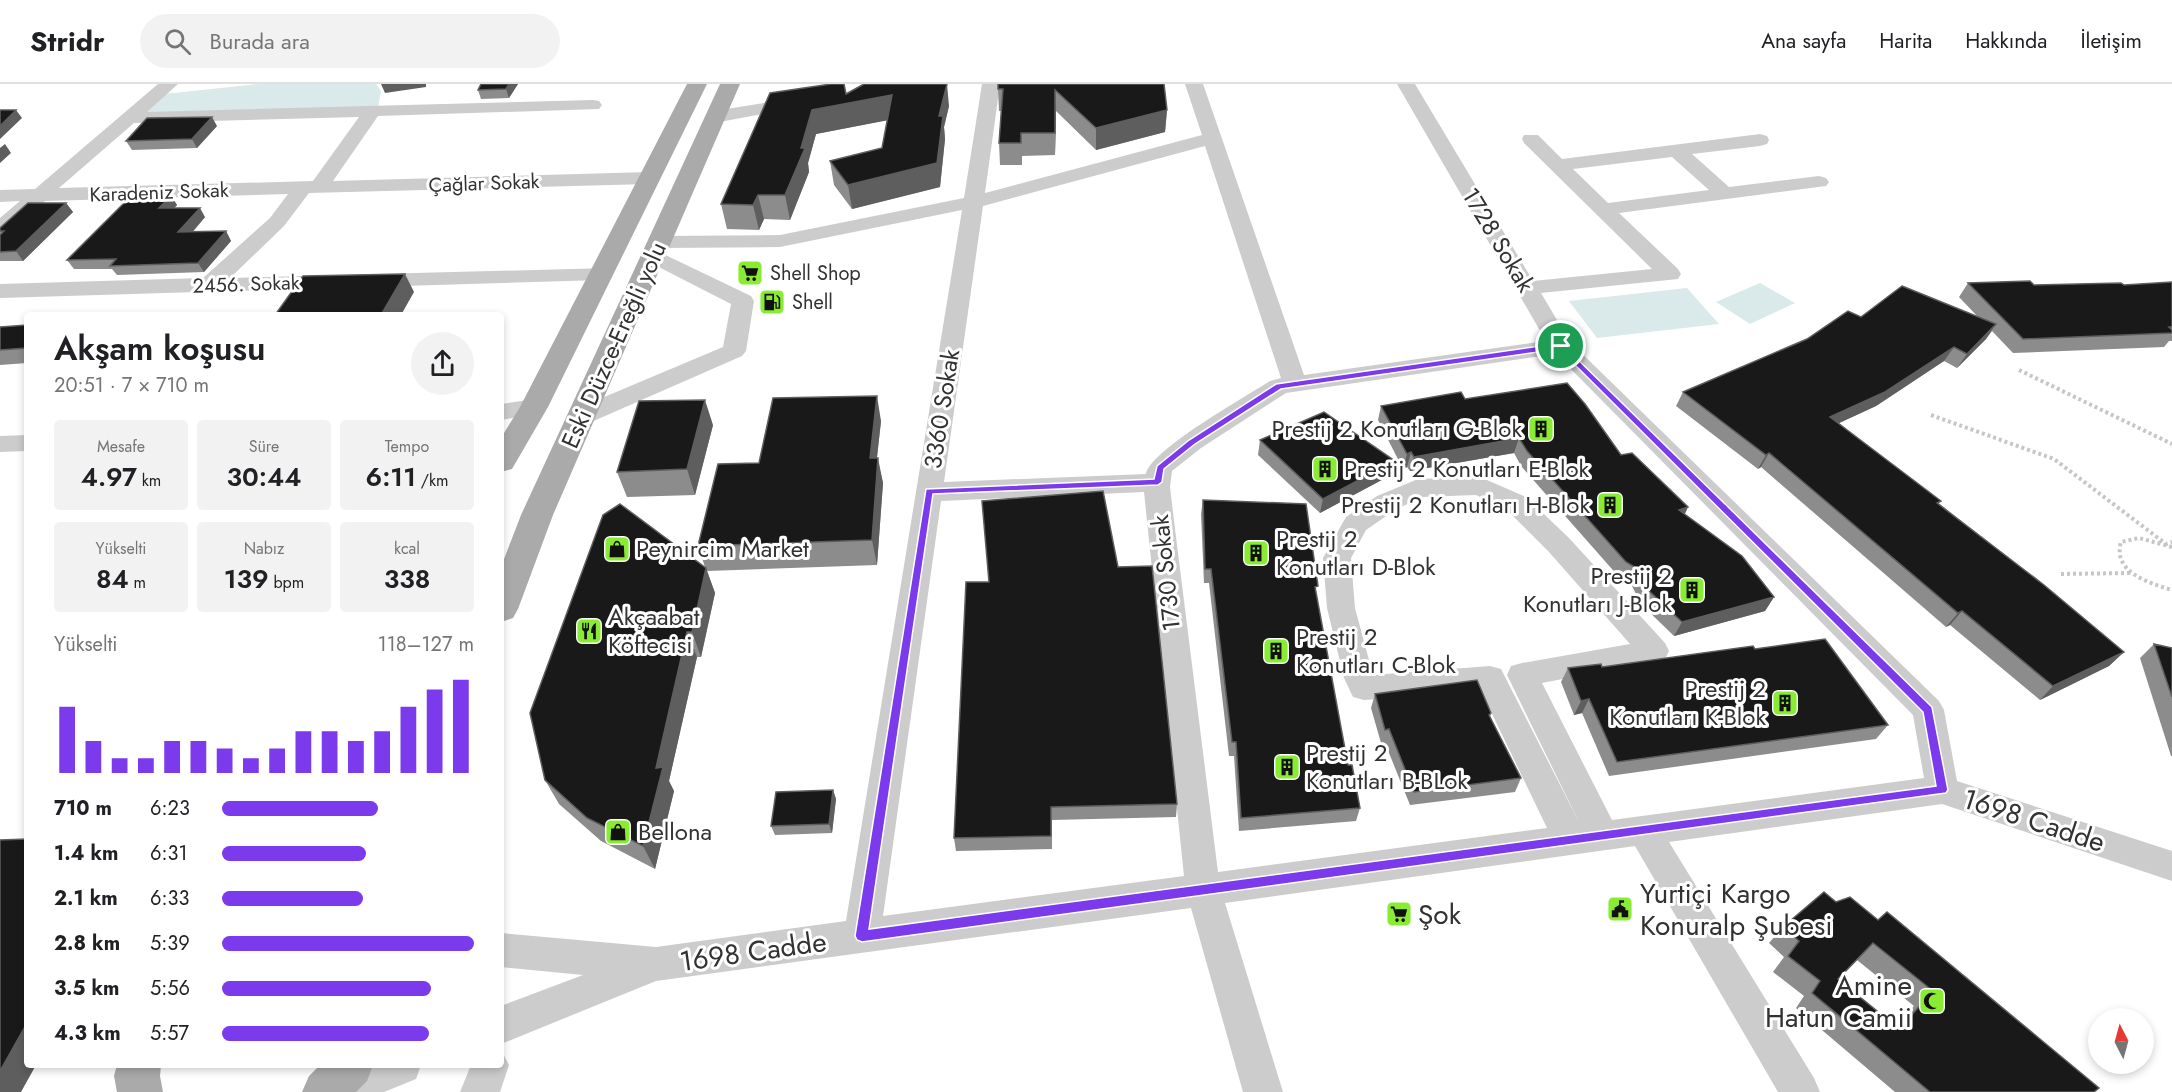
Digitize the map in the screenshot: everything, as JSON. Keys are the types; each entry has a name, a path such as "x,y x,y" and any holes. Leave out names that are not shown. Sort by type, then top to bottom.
{"main road":[{"name":"Eski Düzce-Ereğli yolu","path":"504,453 511,433 534,406 697,84"},
{"name":"Eski Düzce-Ereğli yolu","path":"504,601 537,515 730,84"},
{"path":"325,1092 348,1068"}],"street":[{"path":"0,229 169,84"},
{"name":"3360 Sokak","path":"862,936 991,84"},
{"path":"1194,84 1295,384"},
{"name":"1728 Sokak","path":"1406,84 1561,346 1928,710 1942,790"},
{"path":"714,117 816,100"},
{"path":"130,118 593,105"},
{"path":"209,285 310,188 373,111"},
{"path":"658,249 780,241 973,202 1212,138"},
{"path":"1527,288 1586,279 1670,274 1531,139"},
{"path":"1558,165 1760,140"},
{"path":"1676,150 1725,194"},
{"name":"Çağlar Sokak","path":"310,188 650,178"},
{"path":"1605,209 1819,182"},
{"name":"Karadeniz Sokak","path":"0,196 310,188"},
{"path":"580,417 734,351 743,301 658,249"},
{"name":"2456. Sokak","path":"0,291 601,273"},
{"name":"1730 Sokak","path":"1263,1092 1203,890 1161,529 1158,482 1160,468 1192,442 1279,386 1561,346"},
{"path":"504,411 534,406"},
{"path":"0,444 24,442"},
{"path":"929,492 1158,482"},
{"path":"1479,486 1517,504 1559,545 1654,651 1522,675 1587,838 1490,678 1364,688 1359,678 1341,608 1337,558 1356,524 1386,503 1418,488 1479,486"},
{"name":"1698 Cadde","path":"504,950 656,964 1942,790 2172,866"},
{"path":"1644,830 1800,1092"},
{"path":"504,1026 656,964"},
{"path":"336,1092 395,1068"},
{"path":"480,1092 489,1068"}],"path":[{"path":"2019,370 2172,444"},
{"path":"1931,415 2054,459 2166,544"},
{"path":"2172,544 2139,538 2121,542 2118,556 2132,573 2151,584 2172,590"},
{"path":"2061,574 2132,573"}],"shaded area":[{"path":"258,84 376,84 381,91 378,108 144,113 164,94"},
{"path":"1760,283 1795,303 1750,324 1716,302"},
{"path":"1687,288 1719,324 1597,338 1569,301"}],"building":[{"path":"481,84 509,84 506,89 478,90"},
{"path":"844,84 846,94 864,84 947,84 939,116 943,116 937,163 848,185 830,161 882,148 892,95 812,110 801,148 805,148 785,195 758,195 753,205 721,204 770,93"},
{"path":"998,84 1164,84 1167,110 1096,128 1055,90 1055,133 1021,133 1021,143 999,143 1003,89 998,89"},
{"path":"0,110 16,110 0,126"},
{"path":"212,117 192,139 126,141 147,118"},
{"path":"136,195 171,196 159,208 200,208 178,232 226,231 198,263 110,266 116,259 67,260 127,200"},
{"path":"28,203 66,203 16,251 0,252 0,235 4,231 0,231 0,228"},
{"path":"405,274 383,312 277,312 303,276"},
{"path":"2030,281 2034,285 2121,283 2124,285 2172,282 2172,327 2169,327 2172,333 2023,339 1968,283"},
{"path":"1902,286 1996,324 1967,354 1954,347 1885,392 1830,417 1941,501 1937,503 2044,585 2124,652 2053,686 1962,611 1958,613 1769,453 1766,455 1683,392 1807,339 1848,311 1861,317"},
{"path":"24,325 24,348 0,350 0,327"},
{"path":"1567,383 1585,404 1621,455 1632,453 1688,507 1679,510 1742,556 1774,597 1682,622 1648,590 1638,569 1626,562 1527,451 1519,438 1414,457 1411,452 1407,454 1381,406 1461,392 1465,399"},
{"path":"877,396 870,458 878,458 872,540 698,546 718,464 759,463 773,398"},
{"path":"705,400 687,469 617,472 639,401"},
{"name":"Prestij 2 Konutları E-Blok","path":"1324,412 1395,461 1323,499 1260,440"},
{"path":"1103,491 1118,567 1152,566 1177,804 1051,807 1051,836 954,838 966,582 989,582 982,501"},
{"path":"1203,500 1306,504 1318,586 1315,587 1348,765 1352,765 1360,808 1241,818 1236,742 1232,742 1211,569 1205,569"},
{"path":"620,504 706,568 692,632 687,632 656,768 663,767 643,846 587,818 545,780 530,713 603,515"},
{"path":"1825,639 1888,725 1617,762 1589,699 1581,701 1568,668 1601,664 1602,667 1753,646 1755,649"},
{"path":"2154,644 2172,648 2172,697"},
{"path":"1477,680 1491,713 1489,715 1521,778 1414,792 1389,729 1385,730 1375,694"},
{"path":"833,790 829,824 771,826 776,792"},
{"path":"24,839 24,1028 0,1071 0,840"},
{"name":"Amine Hatun Camii","path":"1824,892 1836,902 1850,897 1878,920 1887,912 2099,1088 2094,1092 1930,1092 1812,993 1820,981 1788,956 1799,941 1783,927","holes":["1873,943 1933,991 1899,1029 1838,979"]}],"place":[{"name":"Shell Shop","path":"750,273"},
{"name":"Shell","path":"772,302"},
{"name":"Prestij 2 Konutları G-Blok","path":"1541,429"},
{"name":"Prestij 2 Konutları E-Blok","path":"1325,469"},
{"name":"Prestij 2 Konutları H-Blok","path":"1610,505"},
{"name":"Peynircim Market","path":"617,549"},
{"name":"Prestij 2 Konutları D-Blok","path":"1256,553"},
{"name":"Prestij 2 Konutları J-Blok","path":"1692,590"},
{"name":"Akçaabat Köftecisi","path":"589,631"},
{"name":"Prestij 2 Konutları C-Blok","path":"1276,651"},
{"name":"Prestij 2 Konutları K-Blok","path":"1785,703"},
{"name":"Prestij 2 Konutları B-BLok","path":"1287,767"},
{"name":"Bellona","path":"618,832"},
{"name":"Yurtiçi Kargo Konuralp Şubesi","path":"1620,909"},
{"name":"Şok","path":"1399,914"},
{"name":"Amine Hatun Camii","path":"1932,1001"}],"route":[{"path":"1561,346 1928,710 1942,790 862,936 874,841 929,492 1158,482 1160,468 1192,442 1279,386 1561,346"}]}
